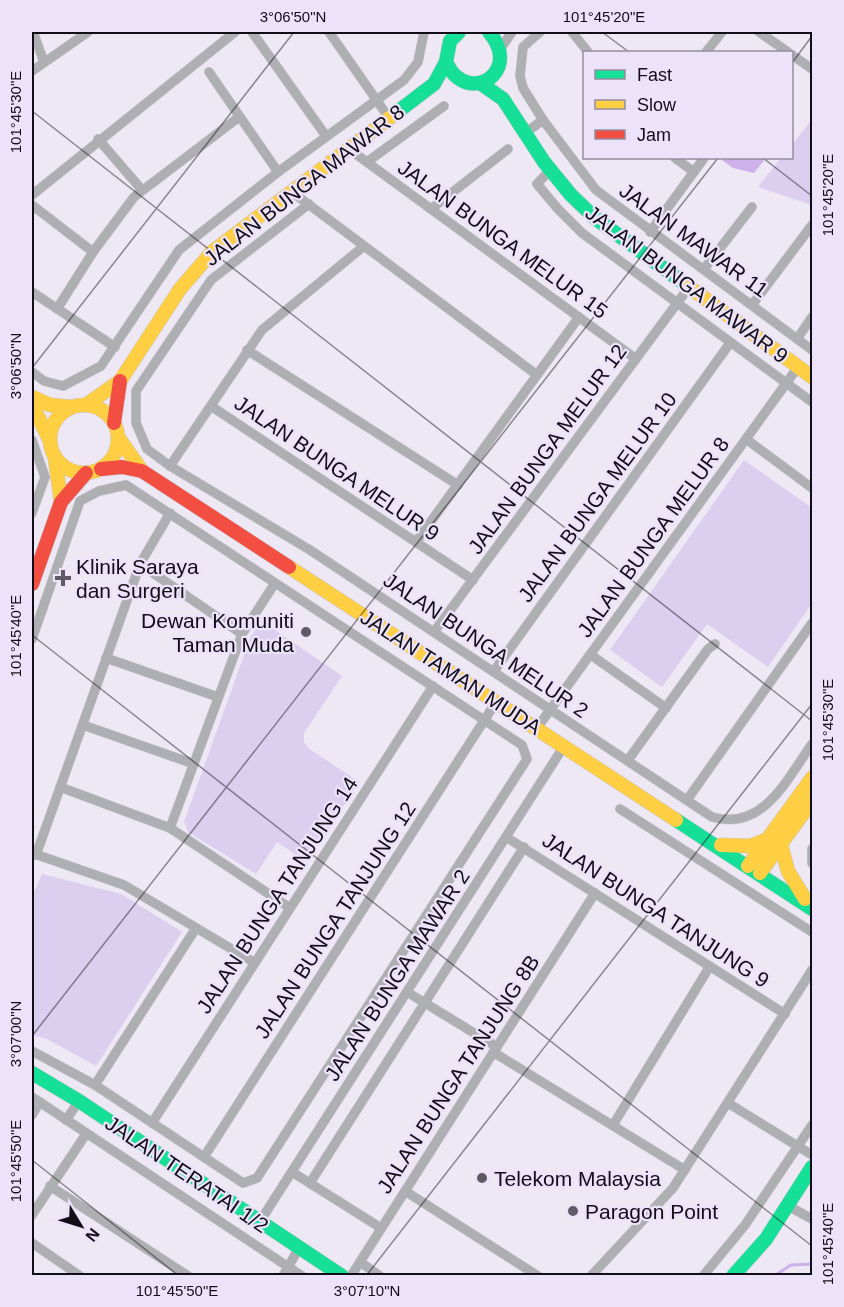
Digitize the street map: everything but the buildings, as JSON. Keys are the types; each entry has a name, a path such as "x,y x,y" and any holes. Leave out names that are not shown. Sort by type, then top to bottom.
{"street":[{"path":"33,32 44,62"},
{"path":"32,71 88,32"},
{"path":"32,195 235,32"},
{"path":"252,32 326,136"},
{"path":"329,32 389,118"},
{"path":"32,372 44,381 63,386 94,372 115,347 179,250 278,172 412,72 418,62 424,32"},
{"path":"442,32 446,55 456,78 464,82"},
{"name":"JALAN BUNGA MAWAR 8","path":"79,406 120,381 195,270 212,252 434,84 450,41 459,32"},
{"path":"489,32 501,48 512,32"},
{"name":"JALAN MAWAR 11","path":"540,32 523,47 521,82 543,120 596,190 813,350"},
{"path":"572,32 587,51"},
{"path":"707,51 722,32"},
{"path":"759,32 785,51"},
{"name":"JALAN BUNGA MAWAR 9","path":"501,48 501,63 498,70 503,99"},
{"path":"793,56 813,69"},
{"path":"434,84 480,83 494,76 498,70"},
{"path":"208,72 278,172"},
{"name":"JALAN BUNGA MAWAR 9","path":"480,83 503,99 550,170 595,218 813,377"},
{"path":"367,162 444,106"},
{"path":"57,309 93,252 127,205 142,190 239,117"},
{"path":"525,133 543,120"},
{"path":"98,140 142,190"},
{"name":"JALAN BUNGA MELUR 15","path":"349,149 636,359"},
{"path":"431,209 508,149"},
{"path":"676,159 694,172"},
{"path":"650,232 704,159"},
{"path":"550,170 537,184 582,232 676,304 813,402"},
{"path":"292,192 537,375"},
{"name":"JALAN BUNGA MELUR 2","path":"309,204 211,280 136,391 136,423 147,449 170,466 310,550 494,671 550,711 720,819 748,817 767,807 813,744"},
{"path":"32,205 93,252"},
{"path":"704,269 752,207"},
{"path":"752,305 813,225"},
{"path":"170,466 261,330 364,246"},
{"name":"JALAN BUNGA MELUR 12","path":"434,632 689,287"},
{"path":"32,292 115,347"},
{"path":"416,543 579,317"},
{"path":"797,339 813,317"},
{"name":"JALAN BUNGA MELUR 10","path":"494,671 730,343"},
{"path":"247,350 458,485"},
{"name":"JALAN BUNGA MELUR 8","path":"537,728 798,367"},
{"name":"JALAN BUNGA MAWAR 8","path":"114,423 120,381"},
{"path":"32,397 50,405 79,406 107,414 114,423 118,437 114,455 101,469 86,473 71,471 55,457"},
{"path":"32,404 55,457 61,502"},
{"path":"50,441 58,417 79,406"},
{"name":"JALAN BUNGA MELUR 9","path":"211,406 473,580"},
{"name":"JALAN TAMAN MUDA","path":"118,437 142,471 813,908"},
{"path":"746,439 813,488"},
{"path":"32,440 45,477 32,513"},
{"name":"JALAN TAMAN MUDA","path":"101,469 122,467 142,471"},
{"path":"32,584 61,502 86,473"},
{"path":"32,639 80,501 90,494 121,484 131,487 485,719 522,745 527,759 257,1178 243,1183 95,1085 32,1051"},
{"path":"170,513 140,564 34,854 124,885 255,963"},
{"path":"140,564 242,634"},
{"path":"170,828 242,634 275,583"},
{"path":"687,800 813,623"},
{"path":"628,760 708,649 715,644"},
{"path":"591,655 666,708"},
{"path":"106,658 218,697"},
{"name":"JALAN BUNGA TANJUNG 14","path":"152,1123 433,686"},
{"name":"JALAN BUNGA TANJUNG 12","path":"204,1157 496,702"},
{"path":"83,725 194,764"},
{"name":"JALAN BUNGA MAWAR 2","path":"259,1223 564,746"},
{"path":"754,869 767,840 813,778"},
{"path":"60,787 170,828 290,908"},
{"path":"754,869 781,844 813,801"},
{"path":"620,809 813,932"},
{"name":"JALAN BUNGA TANJUNG 9","path":"506,837 785,1014"},
{"path":"710,841 739,848 767,840"},
{"path":"781,844 788,871 813,908"},
{"path":"310,1183 524,847"},
{"path":"813,849 813,863"},
{"name":"JALAN BUNGA TANJUNG 8B","path":"351,1275 595,893"},
{"path":"95,1085 196,928"},
{"path":"613,1125 710,966"},
{"path":"591,1275 674,1188 813,970"},
{"path":"407,992 685,1170"},
{"path":"36,1075 48,1060"},
{"name":"JALAN TERATAI 1/2","path":"36,1075 79,1101 259,1223 342,1275"},
{"path":"32,1115 36,1100 285,1271 302,1275"},
{"path":"66,1120 79,1101"},
{"path":"728,1103 813,1155"},
{"path":"703,1275 745,1225 813,1125"},
{"path":"32,1215 86,1134"},
{"path":"734,1275 766,1239 813,1167"},
{"path":"292,1172 381,1228"},
{"path":"50,1186 188,1275"},
{"path":"405,1191 538,1275"},
{"path":"788,1206 809,1218 813,1206"},
{"path":"32,1243 80,1275"},
{"path":"285,1271 299,1248"},
{"path":"360,1262 380,1275"}],"shaded area":[{"path":"812,119 812,205 758,187 780,159 793,159 793,144"},
{"path":"765,159 754,173 733,168 722,160"},
{"path":"744,460 812,508 812,603 768,667 707,624 662,687 610,650"},
{"path":"262,621 342,676 304,733 304,742 308,748 359,782 307,862 277,842 256,874 188,832 184,822 251,636"},
{"path":"42,874 121,894 182,932 96,1066 47,1039 32,1035 32,897"}],"waterway":[{"path":"774,1276 791,1265 812,1264"}],"traffic: fast":[{"path":"459,32 450,41 446,62 457,77 466,82 476,83 486,81 498,67 500,57 497,45 489,32"},
{"path":"392,116 434,84 446,62"},
{"path":"480,83 503,99 544,162 571,195 595,218 685,284"},
{"path":"676,820 812,909"},
{"path":"32,1073 79,1101 342,1276"},
{"path":"733,1276 766,1239 812,1167"}],"traffic: slow":[{"path":"86,405 120,381 180,289 212,252 392,116"},
{"path":"685,284 812,377"},
{"path":"32,397 50,405 72,407"},
{"path":"32,404 50,441"},
{"path":"84,405 97,408 108,415 115,426 118,439 115,452 108,463 97,470 84,473 71,470 60,463 53,452 50,439 53,426 60,415 71,408 84,405"},
{"path":"118,437 142,471"},
{"path":"55,457 61,502"},
{"path":"289,567 676,820"},
{"path":"748,866 812,778"},
{"path":"760,873 812,801"},
{"path":"721,845 750,846 766,840"},
{"path":"781,845 788,871 805,899"}],"traffic: jam":[{"path":"114,423 120,381"},
{"path":"101,469 122,467 142,471 289,567"},
{"path":"32,584 61,502 86,473"}],"place":[{"name":"Klinik Saraya dan Surgeri","path":"63,578"},
{"name":"Dewan Komuniti Taman Muda","path":"306,632"},
{"name":"Telekom Malaysia","path":"482,1178"},
{"name":"Paragon Point","path":"573,1211"}]}
